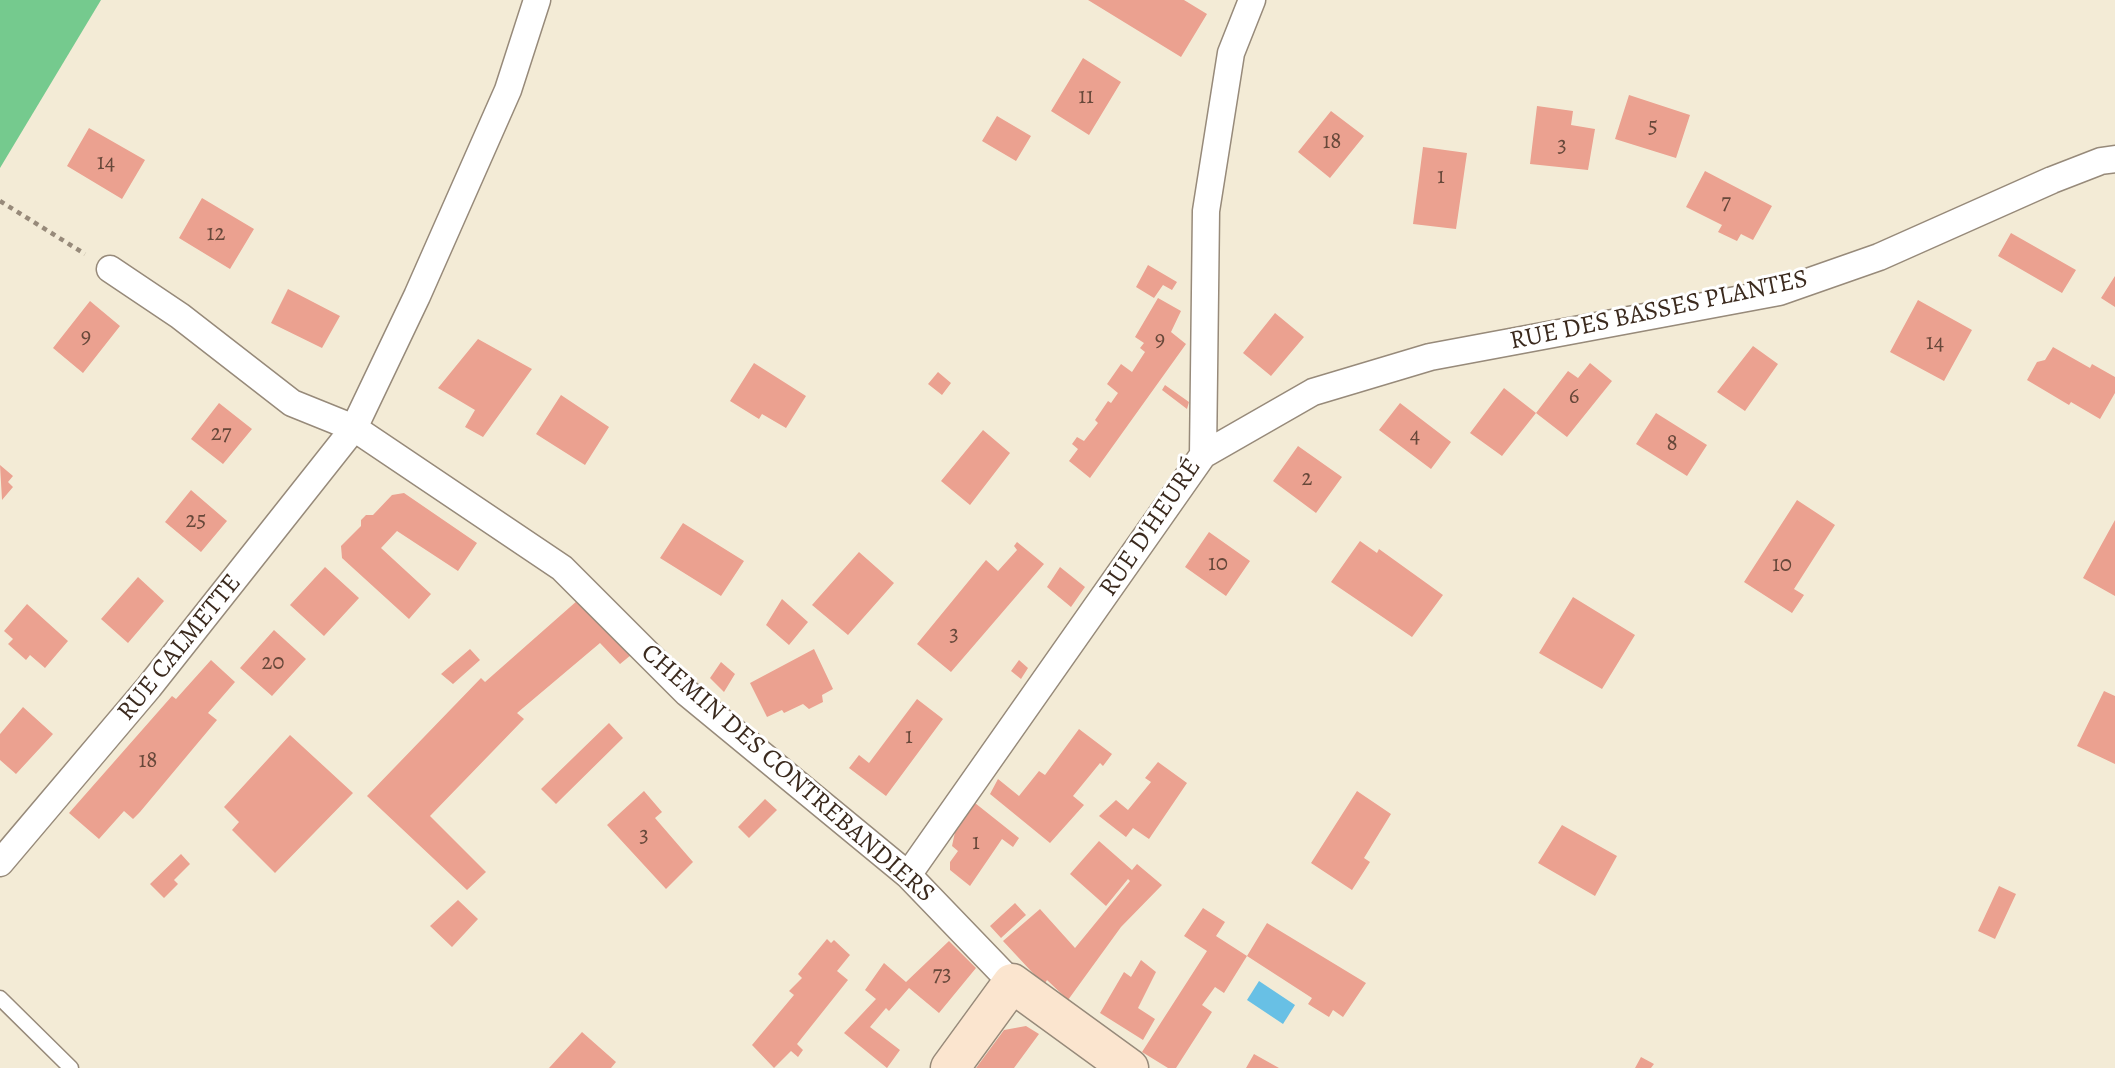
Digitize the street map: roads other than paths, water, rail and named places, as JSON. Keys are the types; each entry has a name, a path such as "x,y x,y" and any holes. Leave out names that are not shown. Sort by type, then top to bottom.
{"street":[{"name":"RUE CALMETTE","path":"0,863 149,687 354,428 417,296 508,90 537,0"},
{"name":"RUE D'HEURÉ","path":"908,875 1203,455 1206,211 1231,53 1252,0"},
{"name":"RUE DES BASSES PLANTES","path":"1203,455 1313,392 1430,357 1779,292 1879,257 2052,180 2101,161 2115,159"},
{"name":"CHEMIN DES CONTREBANDIERS","path":"110,269 180,316 292,403 354,428 562,568 687,693 908,875 1012,983"},
{"path":"950,1068 1012,983 1129,1068"}],"lane":[{"path":"0,999 71,1068"}],"water":[{"path":"1259,981 1295,1005 1283,1024 1247,1000"}]}
